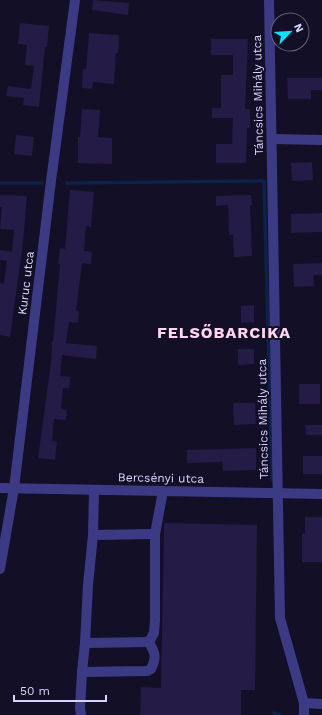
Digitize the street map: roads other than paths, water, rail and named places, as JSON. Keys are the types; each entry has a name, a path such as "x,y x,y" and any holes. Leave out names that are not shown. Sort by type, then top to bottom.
{"street":[{"name":"Kuruc utca","path":"0,565 14,488 51,181 75,0"},
{"name":"Táncsics Mihály utca","path":"269,0 280,618 304,703 304,715"},
{"path":"272,139 322,140"},
{"name":"Bercsényi utca","path":"0,488 322,494"},
{"path":"81,715 82,672 93,535 94,490"},
{"path":"149,642 154,633 156,620 155,534 163,491"},
{"path":"93,535 155,534"},
{"path":"85,643 149,642"},
{"path":"82,672 151,669 154,662 155,652 149,642"},
{"path":"304,703 322,704"}],"waterway":[{"path":"67,183 264,181 272,480"},
{"path":"0,183 42,183"},
{"path":"274,713 280,715"}],"district":[{"name":"FELSŐBARCIKA","path":"224,332"}]}
